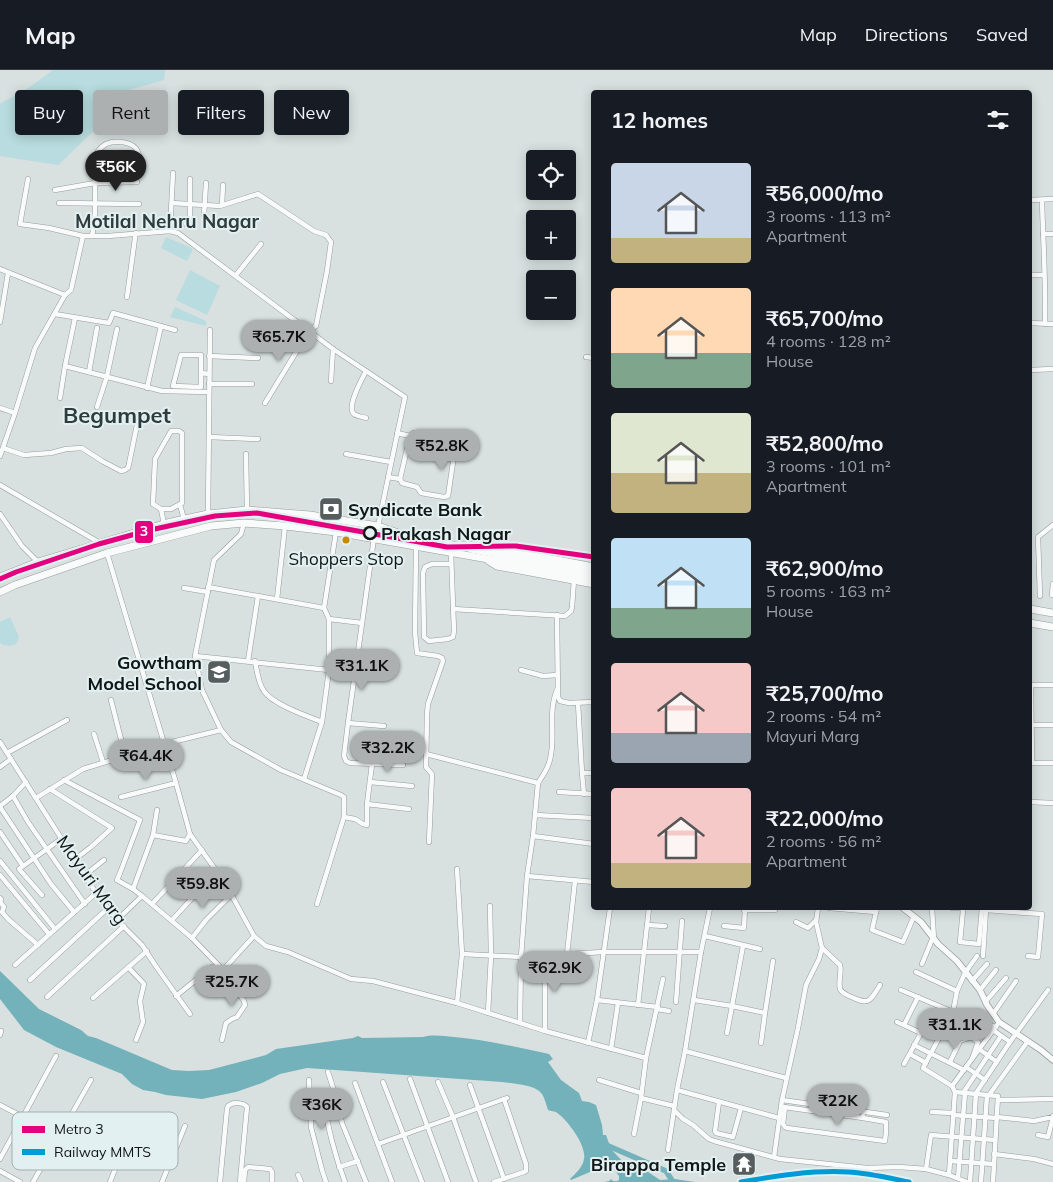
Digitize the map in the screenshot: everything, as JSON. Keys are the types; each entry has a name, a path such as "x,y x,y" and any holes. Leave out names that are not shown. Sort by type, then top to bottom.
{"main road":[{"path":"0,578 38,562 164,524 208,514 247,510 310,515 378,526 416,539 452,545 496,557 591,577"},
{"path":"0,592 22,582 107,553 211,526 244,524 285,526 336,532 487,559 496,557 591,572"},
{"path":"452,545 490,547 591,566"},
{"path":"487,559 497,566 591,583"},
{"path":"1032,610 1053,613"},
{"path":"1032,623 1053,627"}],"street":[{"path":"92,236 95,203 94,160 96,153 112,142 128,143 139,152 139,160 94,160"},
{"path":"170,231 173,173"},
{"path":"28,179 20,224 83,236 178,232 333,349 405,397 378,526"},
{"path":"186,224 190,219 190,179"},
{"path":"55,190 95,182 137,182"},
{"path":"204,214 206,183"},
{"path":"222,186 222,205"},
{"path":"172,203 222,205 258,194 314,231 326,235 331,242 328,271 316,326 309,331 265,403"},
{"path":"1032,200 1053,199"},
{"path":"1042,200 1046,290 1045,324"},
{"path":"60,203 139,204"},
{"path":"94,224 134,226"},
{"path":"127,298 136,233"},
{"path":"1043,234 1053,234"},
{"path":"0,456 35,348 65,295 71,290 83,236"},
{"path":"236,275 261,244"},
{"path":"0,269 65,295"},
{"path":"0,322 8,272"},
{"path":"1032,275 1044,275"},
{"path":"1046,290 1053,290"},
{"path":"55,314 110,323 113,313 175,330"},
{"path":"60,398 75,318"},
{"path":"1032,324 1053,324"},
{"path":"147,388 161,326"},
{"path":"90,372 97,328"},
{"path":"97,407 107,376 117,329"},
{"path":"208,514 210,330"},
{"path":"331,381 333,349"},
{"path":"181,355 201,355 201,373 201,387 173,386 181,355"},
{"path":"209,356 258,358"},
{"path":"586,358 591,358"},
{"path":"65,366 162,391 209,392"},
{"path":"1032,370 1053,369"},
{"path":"366,371 354,394 352,410 354,414 366,418"},
{"path":"201,373 209,374"},
{"path":"209,384 252,384"},
{"path":"0,408 15,413"},
{"path":"4,448 24,455 82,448 121,471 128,468 138,420"},
{"path":"180,505 171,509 161,509 153,504 155,459 171,430 182,433 182,503 180,505 184,519"},
{"path":"388,477 400,479 402,482 417,487 421,493 448,496 455,449 451,443 413,433 410,436 397,433"},
{"path":"400,479 410,436"},
{"path":"209,437 258,439"},
{"path":"246,454 247,510"},
{"path":"346,454 392,462"},
{"path":"0,485 100,543"},
{"path":"161,509 164,524"},
{"path":"0,514 22,546 38,562"},
{"path":"244,524 241,534 214,560 195,656 202,690 221,730 231,742 281,770 341,794 344,797 344,817 317,904"},
{"path":"277,599 285,526"},
{"path":"1040,596 1038,537 1053,526"},
{"path":"304,779 322,722 329,670 329,619 324,608 336,532"},
{"path":"374,538 344,756 346,761 350,763 403,764"},
{"path":"416,547 417,653 438,656 443,661 428,704 427,714 426,767 432,774 429,842"},
{"path":"107,553 190,834 232,894 254,936 266,946 288,952 351,979 373,981 458,1003 545,1031 646,1058"},
{"path":"451,553 453,637 429,641 424,637 423,574 425,567 432,564 451,564"},
{"path":"453,609 564,616 571,611 574,580"},
{"path":"1052,595 1053,584"},
{"path":"184,588 258,596 324,608"},
{"path":"248,661 258,596"},
{"path":"557,616 558,697 560,701 569,703 591,702"},
{"path":"329,619 362,623"},
{"path":"195,656 329,670"},
{"path":"255,661 259,681 270,698 322,722"},
{"path":"521,670 543,676 557,675"},
{"path":"1032,685 1053,685"},
{"path":"520,1023 521,957 527,876 538,783 549,764 552,753 552,708 557,690"},
{"path":"111,700 125,755"},
{"path":"578,703 584,794"},
{"path":"7,753 67,720"},
{"path":"348,723 384,726"},
{"path":"1032,725 1053,725"},
{"path":"36,798 83,769 125,755 221,730"},
{"path":"94,734 104,762"},
{"name":"Mayuri Marg","path":"0,742 96,893 117,920 142,945 190,1014"},
{"path":"426,754 538,783"},
{"path":"0,767 11,759"},
{"path":"1032,763 1053,763"},
{"path":"344,817 355,819 367,825 372,764"},
{"path":"582,773 591,773"},
{"path":"64,780 140,820 117,880 133,889 192,938 223,970 244,1001 245,1005 236,1017 226,1023 222,1040"},
{"path":"26,782 0,806 51,884 74,912"},
{"path":"370,782 412,786"},
{"path":"121,797 176,783"},
{"path":"50,789 112,828 74,860"},
{"path":"559,792 591,794"},
{"path":"13,796 28,822 84,904"},
{"path":"1032,802 1053,803"},
{"path":"368,804 410,809"},
{"path":"133,889 153,835 157,810"},
{"path":"535,815 591,818"},
{"path":"0,832 23,866"},
{"path":"153,835 186,841 190,834"},
{"path":"533,836 591,844"},
{"path":"42,895 19,869 61,839"},
{"path":"152,904 202,850"},
{"path":"85,875 104,860"},
{"path":"0,861 55,929"},
{"path":"457,869 462,954 458,1003"},
{"path":"172,920 217,871"},
{"path":"0,876 48,934"},
{"path":"527,876 591,882"},
{"path":"567,954 576,881"},
{"path":"14,965 96,893"},
{"path":"192,938 206,920 232,894"},
{"path":"117,920 142,896"},
{"path":"0,898 0,902 4,907 2,912 38,945"},
{"path":"488,1012 492,956 490,906"},
{"path":"30,980 108,908"},
{"path":"588,1043 597,1000 610,910"},
{"path":"638,1005 649,910"},
{"path":"668,1150 710,910"},
{"path":"724,926 744,928 744,910"},
{"path":"783,1107 886,1122 884,1141 787,1128 783,1124 782,1100 806,985 819,959 822,948 816,920 818,910"},
{"path":"877,910 872,930 903,942 910,912 921,922 943,949 957,961 980,990 993,1014 1001,1036 1010,1042"},
{"path":"922,964 934,938 932,910"},
{"path":"962,910 960,942 981,944"},
{"path":"949,1175 955,1092 952,1086 923,1068 953,1012 957,991 965,972 980,956 985,910"},
{"path":"1004,910 1042,914 1038,957 1028,956"},
{"path":"796,922 808,928 816,920"},
{"path":"676,1002 682,921"},
{"path":"647,925 665,926"},
{"path":"47,997 124,926"},
{"path":"223,970 254,936"},
{"path":"705,936 760,950"},
{"path":"727,1033 743,946"},
{"path":"822,948 840,965 840,988 843,993 865,1002 871,999 880,986"},
{"path":"93,998 146,951"},
{"path":"462,954 521,957 603,952 701,952"},
{"path":"545,955 545,1031"},
{"path":"761,1043 773,961"},
{"path":"972,981 986,964"},
{"path":"128,967 144,984 140,1001 143,1022 136,1040"},
{"path":"176,996 212,967"},
{"path":"980,990 996,970"},
{"path":"916,972 957,991"},
{"path":"986,1001 1006,978"},
{"path":"634,1134 646,1058 663,979"},
{"path":"993,1014 1016,982"},
{"path":"901,990 953,1012 1017,1034 1052,1058"},
{"path":"600,1080 674,1108 683,1119 714,1141 774,1157 867,1168 899,1167 926,1169 968,1182 972,1163 976,1094 1010,1042 1048,990"},
{"path":"904,1025 918,997"},
{"path":"597,1000 669,1011"},
{"path":"694,1000 765,1013"},
{"path":"611,1049 618,1003"},
{"path":"897,1022 921,1033"},
{"path":"952,1086 996,1026"},
{"path":"904,1064 923,1029 960,1041 971,1037 978,1042 972,1059"},
{"path":"958,1178 964,1093 1001,1036"},
{"path":"950,1062 960,1041"},
{"path":"981,1182 988,1095 1028,1041"},
{"path":"914,1045 985,1080"},
{"path":"980,1049 997,1062"},
{"path":"685,1051 786,1078"},
{"path":"910,1054 926,1063"},
{"path":"26,1112 56,1056"},
{"path":"328,1072 342,1123 366,1182"},
{"path":"410,1079 448,1182"},
{"path":"73,1112 91,1080"},
{"path":"309,1080 311,1127 326,1182"},
{"path":"355,1082 392,1182"},
{"path":"383,1082 422,1182"},
{"path":"438,1082 476,1182"},
{"path":"470,1085 504,1179"},
{"path":"677,1090 779,1118"},
{"path":"955,1092 998,1096 993,1182"},
{"path":"310,1102 336,1097"},
{"path":"378,1144 505,1099 527,1167 524,1172 494,1182"},
{"path":"998,1100 1053,1099"},
{"path":"323,1100 331,1141 346,1182"},
{"path":"782,1100 887,1115"},
{"path":"719,1102 716,1133 733,1137 741,1108"},
{"path":"220,1182 227,1109 233,1103 244,1104 247,1107 240,1182"},
{"path":"0,1105 13,1112"},
{"path":"774,1157 779,1118 783,1107"},
{"path":"863,1118 864,1112"},
{"path":"932,1112 1034,1121 1053,1117 1048,1137 1038,1135"},
{"path":"178,1143 185,1126"},
{"path":"926,1169 931,1135 995,1140"},
{"path":"0,1159 12,1137"},
{"path":"994,1154 1034,1159 1053,1164"},
{"path":"339,1167 358,1161"},
{"path":"950,1161 994,1164"},
{"path":"244,1182 245,1170 248,1167 270,1169 272,1172 272,1182"},
{"path":"0,1170 20,1182"},
{"path":"33,1182 40,1170"},
{"path":"110,1182 115,1170"},
{"path":"162,1182 167,1170"},
{"path":"298,1175 301,1182"}],"shaded area":[{"path":"53,70 165,70 164,80 129,90 93,90 93,131 58,165 0,156 0,104 15,96 15,135 83,135 83,90 25,90"},
{"path":"166,237 193,249 187,261 161,248"},
{"path":"190,270 220,286 207,315 176,300"},
{"path":"175,307 204,320 206,326 170,317"},
{"path":"10,617 19,637 16,644 9,646 1,644 0,622"}],"water":[{"path":"0,971 39,1009 81,1030 88,1036 172,1070 209,1070 266,1055 276,1049 358,1036 362,1038 442,1036 466,1038 549,1054 553,1059 548,1062 561,1080 579,1093 582,1101 596,1105 603,1135 606,1135 611,1149 623,1162 630,1163 637,1170 648,1172 660,1180 675,1179 695,1182 604,1182 611,1179 613,1181 619,1180 619,1176 614,1169 615,1164 612,1160 609,1160 597,1169 571,1180 584,1159 579,1140 560,1115 548,1110 542,1094 534,1088 518,1084 307,1068 280,1074 262,1083 236,1092 202,1099 143,1090 132,1084 122,1074 56,1047 24,1030 0,999"}],"waterway":[{"path":"604,1144 666,1171 673,1182"}],"metro line":[{"name":"3","path":"0,579 99,544 150,530 215,516 257,513 447,547 516,546 591,557"}],"rail line":[{"name":"MMTS","path":"741,1182 821,1172 864,1173 909,1182"}],"place":[{"name":"Syndicate Bank","path":"331,509"},
{"name":"Prakash Nagar","path":"370,533"},
{"name":"Shoppers Stop","path":"346,540"},
{"name":"Gowtham Model School","path":"219,672"},
{"name":"Birappa Temple","path":"744,1164"}],"district":[{"name":"Motilal Nehru Nagar","path":"167,221"},
{"name":"Begumpet","path":"117,415"}]}
